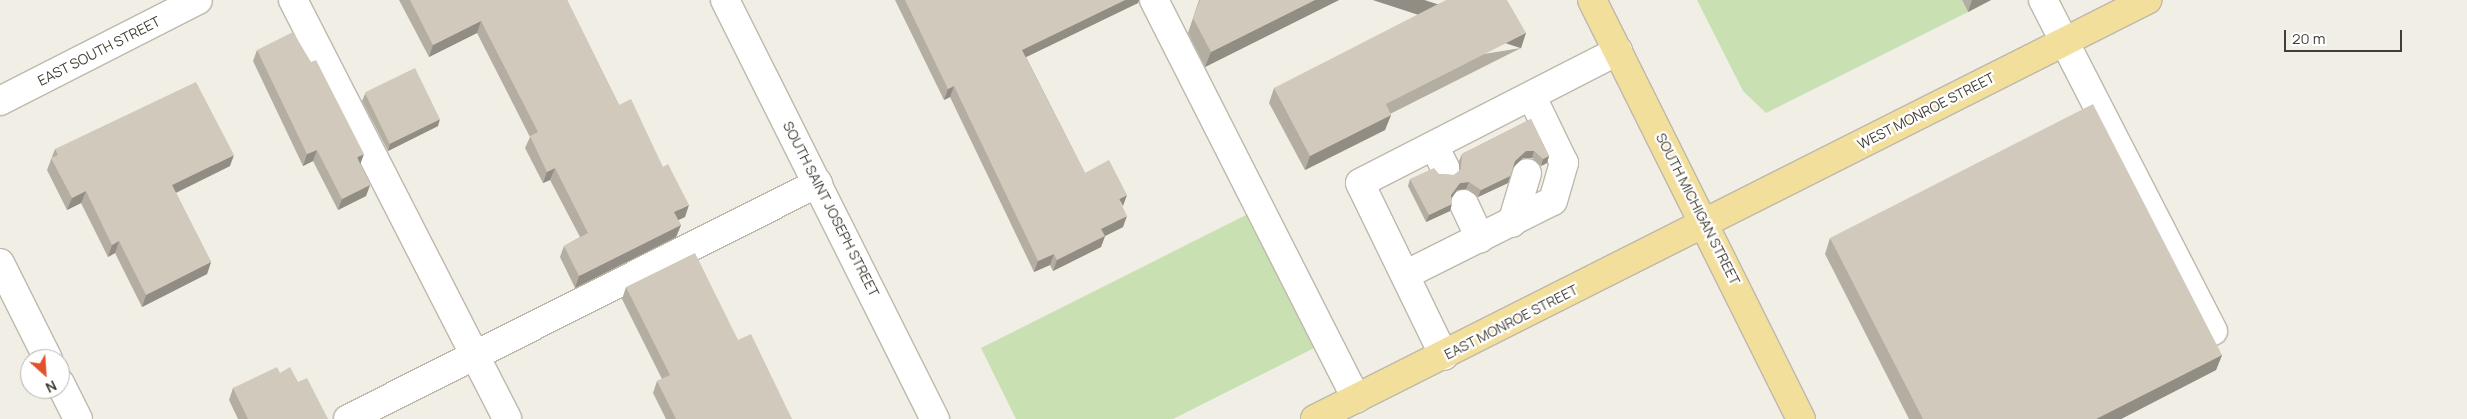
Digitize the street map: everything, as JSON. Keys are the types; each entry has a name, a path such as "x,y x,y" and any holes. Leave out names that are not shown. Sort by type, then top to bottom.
{"main road":[{"name":"SOUTH MICHIGAN STREET","path":"1592,0 1705,222 1801,419"},
{"name":"WEST MONROE STREET","path":"1705,222 2147,0"},
{"name":"EAST MONROE STREET","path":"1315,419 1444,356 1705,222"}],"street":[{"name":"EAST SOUTH STREET","path":"0,101 198,0"},
{"path":"294,0 507,419"},
{"name":"SOUTH SAINT JOSEPH STREET","path":"725,0 935,419"},
{"path":"2043,0 2213,331"},
{"path":"1162,3 1356,398"},
{"path":"1444,356 1360,183 1440,157 1504,126 1532,97 1618,51"},
{"path":"1405,275 1553,201 1564,163 1532,97"},
{"path":"1512,223 1528,173"},
{"path":"348,419 476,357 818,183"},
{"path":"1464,204 1480,239"},
{"path":"0,263 43,349"},
{"path":"68,399 78,419"}],"green space":[{"path":"1697,0 1962,0 1968,12 1766,113 1743,91"},
{"path":"1252,212 1320,345 1173,419 1016,419 981,348"}],"building":[{"path":"410,0 567,0 619,105 631,99 663,167 668,164 689,205 674,212 681,225 579,276 564,246 588,233 555,168 547,172 530,136 538,132 481,21 433,45"},
{"path":"905,0 1125,0 1022,50 1085,173 1109,160 1127,195 1119,199 1127,216 1101,229 1105,236 1057,260 1054,254 1038,261 954,86 948,89"},
{"path":"1200,0 1315,0 1211,52 1193,18"},
{"path":"1446,0 1507,0 1526,33 1386,104 1391,115 1310,156 1274,88"},
{"path":"293,32 311,62 316,60 364,154 357,157 370,185 342,199 317,150 307,154 257,50"},
{"path":"415,68 440,119 390,144 365,93"},
{"path":"196,82 234,155 172,185 211,262 146,295 119,241 112,245 86,191 72,198 51,158 58,155 55,149"},
{"path":"2093,104 2222,355 2096,419 1923,419 1830,238"},
{"path":"1531,119 1549,156 1543,159 1534,151 1526,151 1515,161 1510,176 1481,190 1469,182 1460,183 1451,195 1452,204 1429,215 1410,179 1434,168 1439,174 1454,175 1461,169 1462,154"},
{"path":"695,253 738,340 751,334 792,419 676,419 657,381 670,375 626,287"},
{"path":"277,367 280,373 290,367 298,382 307,378 328,419 248,419 233,388"}]}
